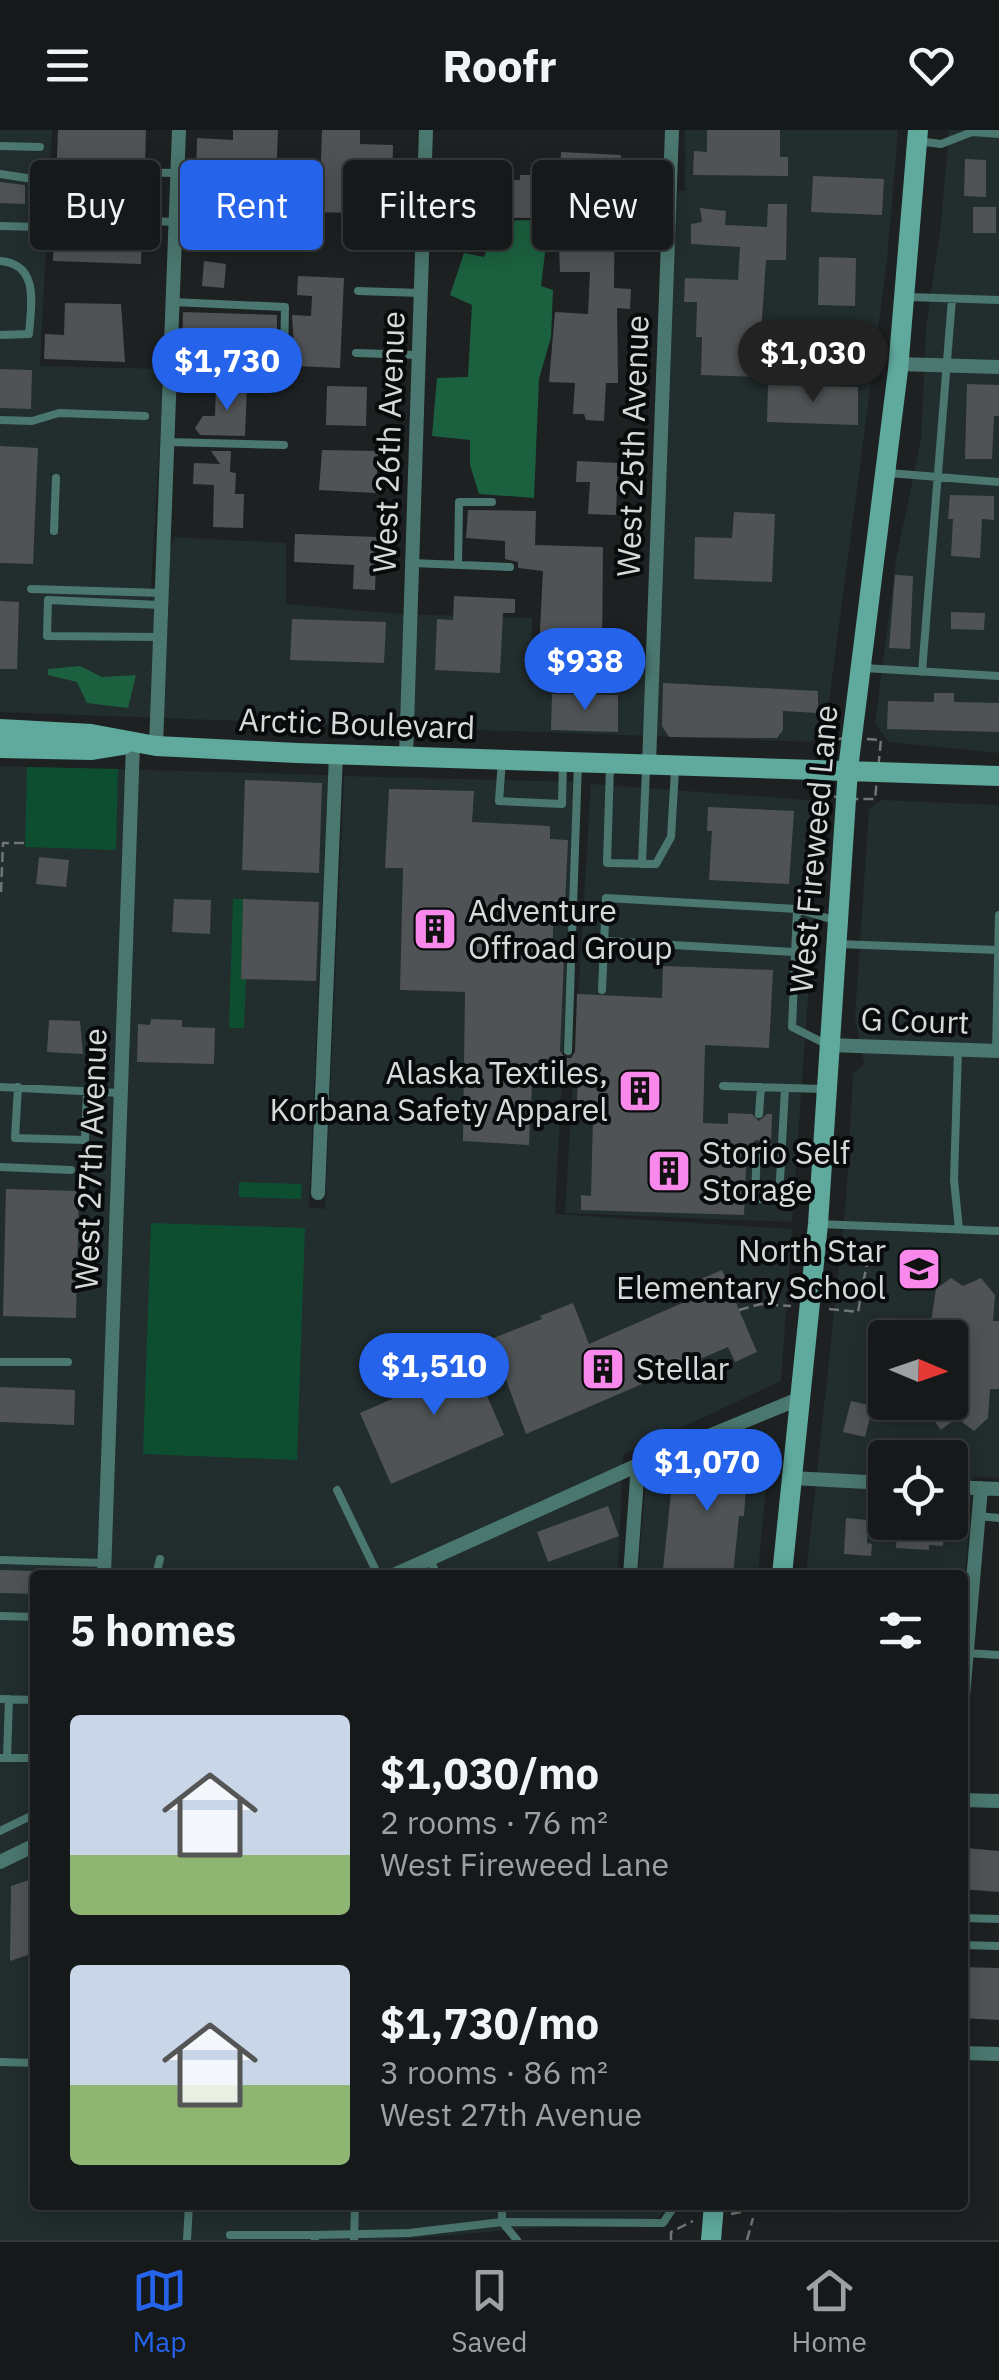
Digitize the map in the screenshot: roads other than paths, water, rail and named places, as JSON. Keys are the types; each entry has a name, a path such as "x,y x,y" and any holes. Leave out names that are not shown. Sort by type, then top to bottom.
{"main road":[{"name":"West Fireweed Lane","path":"783,1570 820,1200 848,769 898,364 918,136"},
{"name":"Arctic Boulevard","path":"0,730 92,734 156,746 999,776"},
{"name":"Arctic Boulevard","path":"0,748 92,750 133,744"},
{"path":"711,2240 714,2210"}],"street":[{"path":"156,746 179,130"},
{"name":"West 26th Avenue","path":"406,756 426,130"},
{"name":"West 25th Avenue","path":"648,764 672,130"},
{"path":"898,364 999,367"},
{"name":"West 27th Avenue","path":"104,1569 133,744"},
{"path":"318,1193 336,754"},
{"name":"G Court","path":"828,1045 997,1052"},
{"path":"405,1570 638,1465 801,1398"},
{"path":"630,1570 638,1465"},
{"path":"792,1478 868,1482"},
{"path":"968,1488 999,1489"},
{"path":"968,1630 981,1488"},
{"path":"968,1800 999,1801"},
{"path":"0,1862 30,1847"},
{"path":"968,2052 999,2054"}],"lane":[{"path":"918,136 941,144 972,131 999,134"},
{"path":"0,146 40,147"},
{"path":"175,222 110,219 112,172 177,173"},
{"path":"0,174 33,178 39,193 38,226 0,226"},
{"path":"0,261 20,266 29,277 32,293 29,334 0,335"},
{"path":"358,291 421,293"},
{"path":"904,297 999,300"},
{"path":"922,672 952,298"},
{"path":"170,356 284,360 284,307 172,302"},
{"path":"356,353 419,354"},
{"path":"0,420 32,422 59,413 145,416"},
{"path":"168,442 284,445"},
{"path":"884,472 999,482"},
{"path":"54,531 56,478"},
{"path":"458,565 459,502 492,502"},
{"path":"412,563 510,567"},
{"path":"31,589 161,599"},
{"path":"160,637 48,636 48,600 161,599"},
{"path":"861,668 999,676"},
{"path":"502,760 499,802 562,804 570,762"},
{"path":"568,1051 570,762"},
{"path":"610,764 606,863 642,864 656,864 671,837 675,765"},
{"path":"642,864 648,764"},
{"path":"602,990 606,898 798,908 837,921"},
{"path":"798,908 792,1028 828,1045"},
{"path":"997,1052 999,915"},
{"path":"604,941 794,952"},
{"path":"835,944 998,950"},
{"path":"958,1050 954,1180 959,1229"},
{"path":"0,1086 120,1092"},
{"path":"723,1086 826,1089"},
{"path":"759,1114 760,1087"},
{"path":"18,1088 15,1138 86,1140 88,1091"},
{"path":"779,1200 785,1088"},
{"path":"757,1148 755,1199 820,1200"},
{"path":"0,1167 71,1170"},
{"path":"818,1224 999,1231"},
{"path":"0,1362 68,1362"},
{"path":"336,1490 376,1570"},
{"path":"978,1516 999,1518"},
{"path":"157,1570 160,1559"},
{"path":"430,1559 435,1570"},
{"path":"0,1560 104,1569"},
{"path":"0,1616 30,1616"},
{"path":"968,1653 999,1654"},
{"path":"30,1700 4,1699 3,1758 30,1758"},
{"path":"0,1831 30,1816"},
{"path":"968,1918 999,1920"},
{"path":"968,1945 999,1946"},
{"path":"0,2062 30,2062"},
{"path":"187,2240 189,2210"},
{"path":"354,2237 355,2210"},
{"path":"502,2210 502,2222 518,2240"},
{"path":"230,2235 408,2237 502,2222 663,2223 672,2210"},
{"path":"462,2228 463,2240"}],"place":[{"name":"Adventure Offroad Group","path":"435,929"},
{"name":"Alaska Textiles, Korbana Safety Apparel","path":"640,1091"},
{"name":"Storio Self Storage","path":"669,1171"},
{"name":"North Star Elementary School","path":"919,1269"},
{"name":"Stellar","path":"603,1369"}]}
